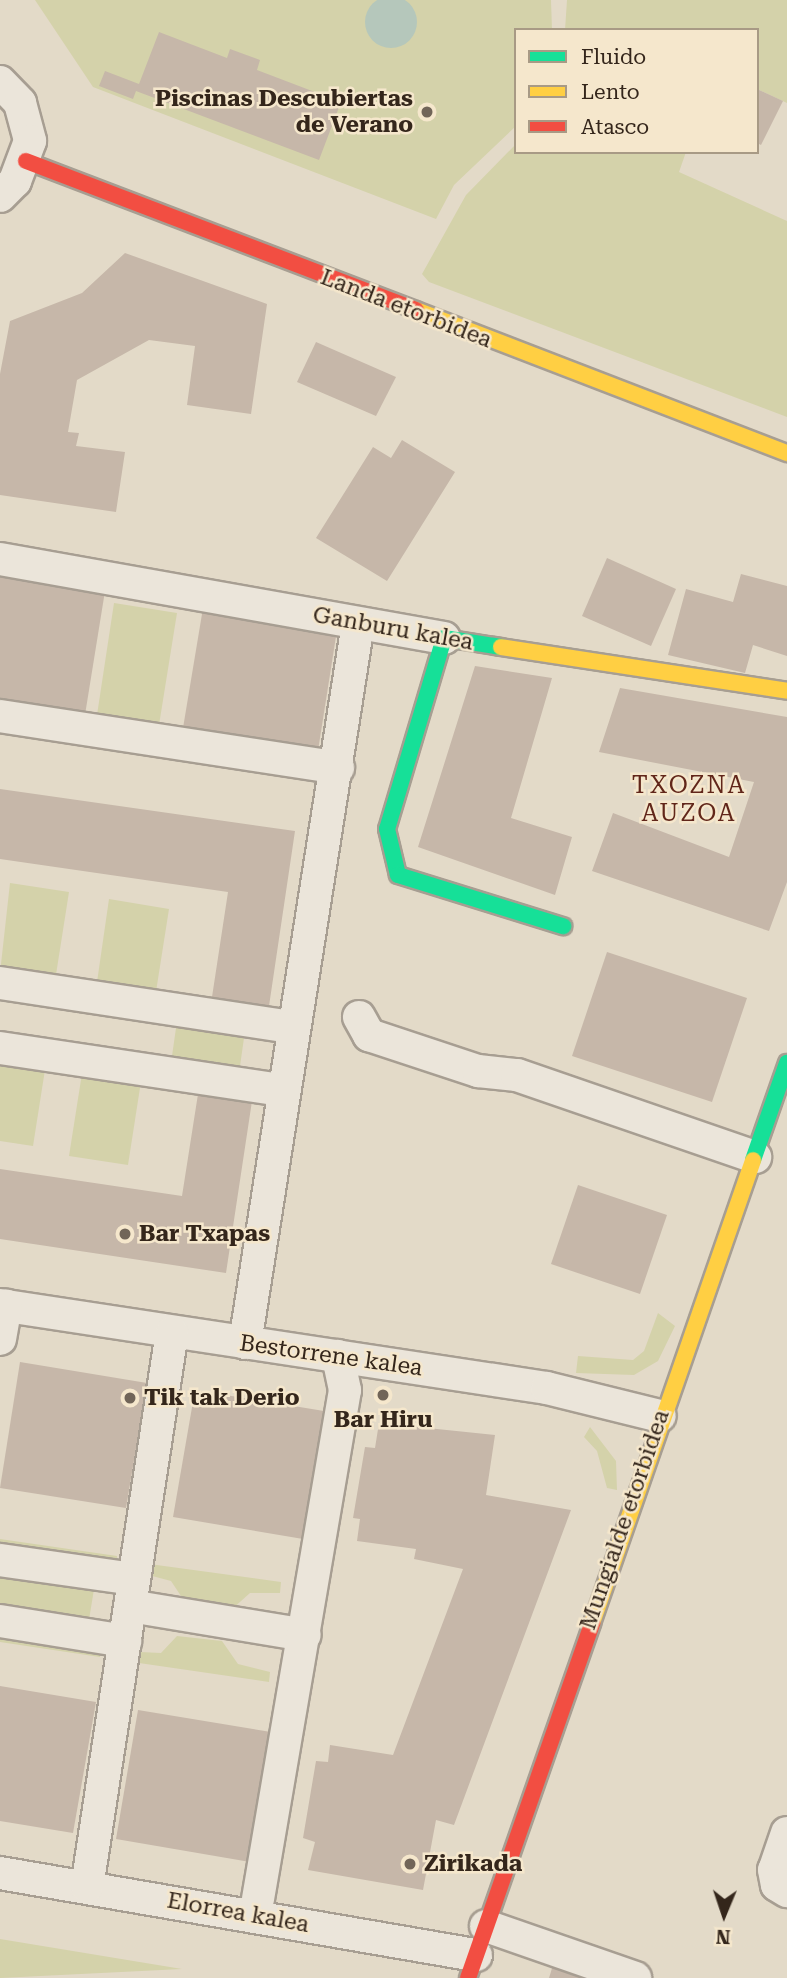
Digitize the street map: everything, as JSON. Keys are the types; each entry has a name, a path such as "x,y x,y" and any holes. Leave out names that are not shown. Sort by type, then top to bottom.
{"street":[{"path":"0,82 20,103 27,122 26,161 0,196"},
{"name":"Landa etorbidea","path":"26,161 787,453"},
{"name":"Ganburu kalea","path":"0,559 358,624 787,691"},
{"path":"245,1343 281,1090 338,768 358,624"},
{"path":"444,638 387,829 398,875 563,926"},
{"path":"0,716 338,768"},
{"path":"0,984 292,1027"},
{"path":"359,1017 369,1035 478,1071 517,1075 755,1157"},
{"path":"0,1048 281,1090"},
{"name":"Mungialde etorbidea","path":"472,1967 660,1416 787,1063"},
{"path":"0,1339 3,1305"},
{"name":"Bestorrene kalea","path":"3,1305 547,1388 660,1416"},
{"path":"87,1888 172,1332"},
{"path":"258,1899 345,1390 338,1356"},
{"path":"0,1560 305,1635"},
{"path":"0,1621 125,1641"},
{"path":"787,1833 774,1870 777,1885 787,1891"},
{"name":"Elorrea kalea","path":"0,1873 87,1888 472,1967"},
{"path":"486,1926 635,1978"}],"shaded area":[{"path":"380,-1 402,-1 415,12 415,32 401,46 381,46 367,32 367,12"},
{"name":"Piscinas Descubiertas de Verano","path":"35,0 551,0 552,28 514,28 514,128 454,185 436,219 93,87"},
{"path":"567,0 787,0 787,103 759,90 759,28 565,28"},
{"path":"514,146 514,154 685,154 679,172 787,221 787,417 429,282 422,274 466,195"},
{"path":"114,603 177,613 159,725 97,715"},
{"path":"10,883 69,892 55,981 0,973"},
{"path":"109,899 169,909 155,998 96,989"},
{"path":"177,1021 245,1031 239,1073 171,1063"},
{"path":"0,1050 47,1057 33,1146 0,1141"},
{"path":"83,1067 142,1075 128,1165 69,1156"},
{"path":"658,1313 675,1326 658,1361 634,1375 576,1373 578,1356 633,1360 644,1351"},
{"path":"590,1427 616,1461 617,1490 607,1488 597,1451 584,1437"},
{"path":"0,1539 117,1556 116,1568 0,1550"},
{"path":"142,1563 281,1582 280,1593 250,1593 231,1610 187,1605 171,1581 141,1573"},
{"path":"0,1568 95,1583 88,1626 0,1613"},
{"path":"0,1631 101,1646 100,1657 0,1642"},
{"path":"177,1636 222,1641 238,1664 270,1672 269,1682 139,1663 140,1652 161,1653"},
{"path":"0,1939 182,1969 0,1978"}],"building":[{"path":"159,32 227,58 230,49 260,60 257,70 341,102 319,160 136,91 133,99 99,86 105,71 139,84"},
{"path":"759,90 783,101 761,145 759,144"},
{"path":"125,253 267,304 251,414 187,405 195,346 149,340 77,380 68,432 79,433 76,446 125,452 116,512 0,495 0,374 10,321 82,293"},
{"path":"316,342 396,377 376,416 297,382"},
{"path":"402,440 455,472 387,581 316,538 373,447 391,458"},
{"path":"607,558 676,589 651,646 582,616"},
{"path":"0,574 105,591 84,721 0,707"},
{"path":"741,574 787,586 787,656 753,645 745,673 668,655 686,589 733,602"},
{"path":"203,608 337,630 317,757 182,734"},
{"path":"475,666 552,678 511,818 572,837 555,895 418,847"},
{"path":"620,688 787,717 787,882 769,931 592,871 613,813 729,857 754,782 599,752"},
{"path":"0,789 295,831 269,1006 212,997 228,892 0,859"},
{"path":"607,952 747,998 712,1102 572,1056"},
{"path":"198,1094 252,1101 226,1273 0,1239 0,1169 182,1196"},
{"path":"578,1185 667,1215 640,1294 551,1264"},
{"path":"20,1362 147,1383 126,1508 0,1488"},
{"path":"195,1390 330,1412 309,1540 173,1517"},
{"path":"379,1423 495,1435 486,1495 571,1510 454,1825 436,1820 423,1890 308,1870 315,1842 303,1838 316,1761 328,1762 330,1745 393,1755 463,1569 414,1559 416,1549 357,1541 360,1519 353,1518 365,1447 375,1448"},
{"path":"0,1686 96,1702 73,1833 0,1821"},
{"path":"138,1710 277,1733 256,1863 116,1839"},
{"path":"553,1965 590,1978 549,1978"}],"traffic: fast":[{"path":"501,647 444,638 387,829 398,875 563,926"},
{"path":"753,1160 787,1063"}],"traffic: slow":[{"path":"416,310 787,453"},
{"path":"501,647 787,691"},
{"path":"592,1623 753,1160"}],"traffic: jam":[{"path":"26,161 416,310"},
{"path":"468,1978 592,1623"}],"place":[{"name":"Piscinas Descubiertas de Verano","path":"427,112"},
{"name":"Bar Txapas","path":"125,1234"},
{"name":"Bar Hiru","path":"383,1395"},
{"name":"Tik tak Derio","path":"130,1398"},
{"name":"Zirikada","path":"410,1864"}],"district":[{"name":"TXOZNA AUZOA","path":"689,800"}]}
